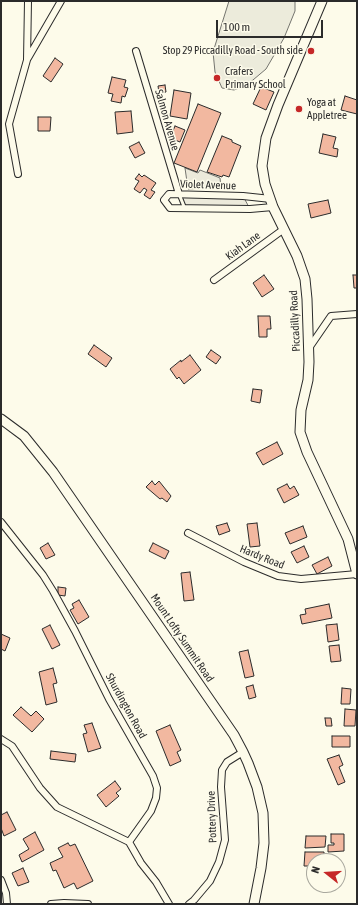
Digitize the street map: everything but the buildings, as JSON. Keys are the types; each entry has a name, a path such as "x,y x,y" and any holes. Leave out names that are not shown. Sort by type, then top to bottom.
{"main road":[{"name":"Piccadilly Road","path":"322,1 278,105 266,138 262,166 265,184 272,203 297,256 305,279 309,348 308,380 301,410 300,432 307,452 348,539 357,570"},
{"name":"Mount Lofty Summit Road","path":"1,419 24,436 53,472 234,735 248,763 257,787 262,813 264,843 262,868 254,904"}],"street":[{"path":"27,60 28,1"},
{"path":"18,174 9,124 27,60 61,1"},
{"name":"Salmon Avenue","path":"136,50 179,194"},
{"name":"Violet Avenue","path":"169,194 179,194 243,196 272,203 250,209 170,208 164,200 169,194"},
{"name":"Kiah Lane","path":"214,280 284,229"},
{"path":"309,348 331,316 357,314"},
{"name":"Shurdington Road","path":"1,522 43,575 53,591 109,698 153,776 156,788 156,798 151,811 129,842"},
{"name":"Hardy Road","path":"188,533 244,562 278,576 302,579 357,570"},
{"path":"1,739 12,746 40,788 58,807 129,842 141,863 156,882 168,904"},
{"name":"Pottery Drive","path":"189,904 210,880 219,862 225,840 221,787 222,770 227,762 242,752"},
{"path":"1,880 6,894 7,904"},
{"path":"51,904 64,902 88,904"}],"lane":[{"path":"179,194 185,208"}],"shaded area":[{"path":"229,1 295,1 295,11 284,38 266,69 247,85 234,90 222,88 215,72 213,52"},
{"path":"185,168 198,173 200,170 220,178 221,187 188,189"},
{"path":"179,194 243,196 250,209 185,209"}],"place":[{"name":"Stop 29 Piccadilly Road - South side","path":"311,51"},
{"name":"Crafers Primary School","path":"217,78"},
{"name":"Yoga at Appletree","path":"299,109"}]}
